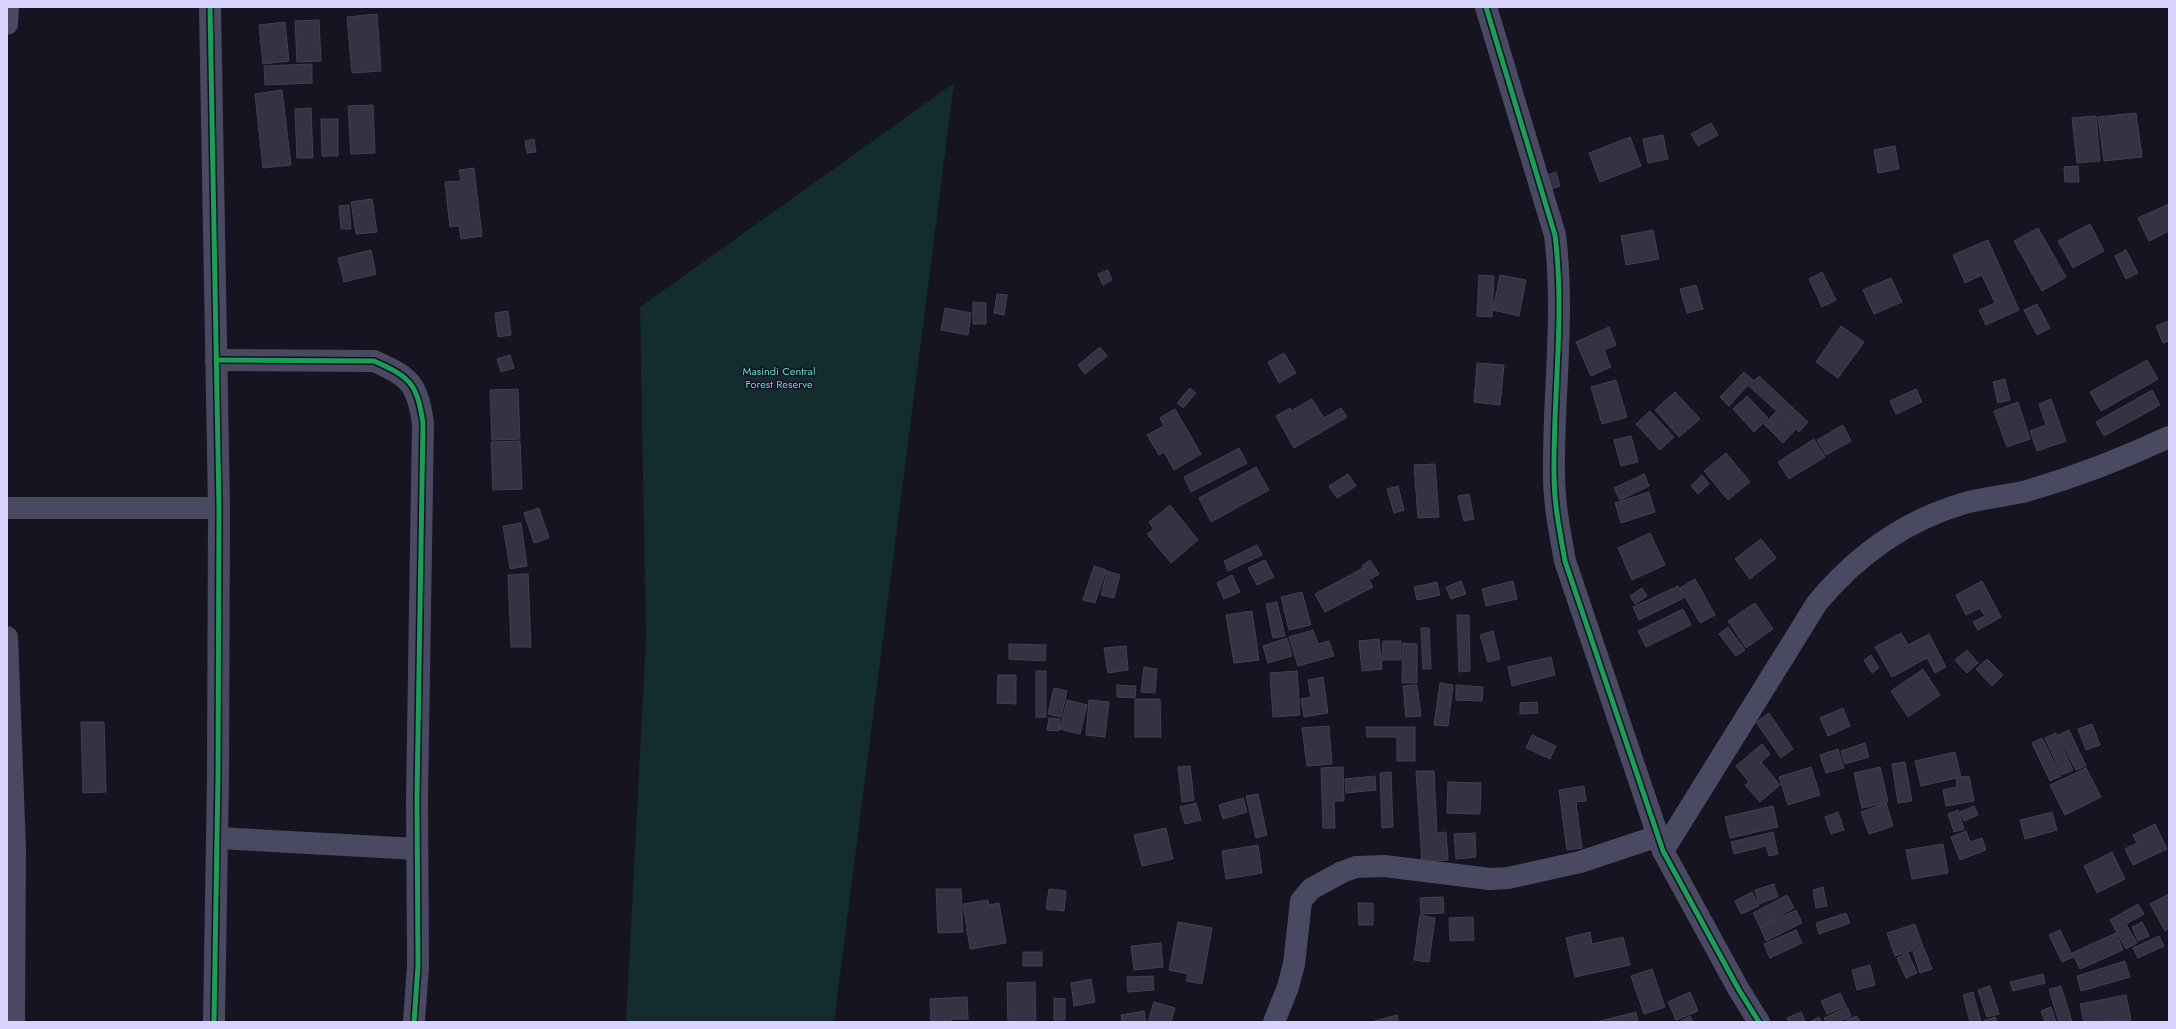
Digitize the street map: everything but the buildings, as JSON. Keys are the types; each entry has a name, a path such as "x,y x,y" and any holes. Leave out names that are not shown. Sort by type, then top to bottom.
{"street":[{"path":"7,24 8,7"},
{"path":"210,7 219,508 218,838 214,1022"},
{"path":"1486,7 1555,235 1559,266 1559,335 1554,475 1557,516 1565,561 1660,843 1739,990 1759,1022"},
{"path":"216,360 374,361 398,371 412,384 420,402 423,423 417,849 418,966 414,1022"},
{"path":"1274,1022 1288,987 1294,964 1301,901 1311,889 1342,872 1356,867 1384,866 1490,879 1508,878 1660,843 1817,603 1844,572 1859,559 1914,523 1939,512 1966,503 2029,490 2083,473 2169,437"},
{"path":"7,508 219,508"},
{"path":"7,636 14,850 14,1022"},
{"path":"218,838 417,849"}],"green space":[{"name":"Masindi Central Forest Reserve","path":"954,83 834,1022 626,1022 646,638 640,307"}],"cycle path":[{"path":"210,7 219,508 218,776 214,1022"},
{"path":"1486,7 1555,235 1558,265 1559,325 1554,444 1554,485 1565,561 1663,851 1739,990 1759,1022"},
{"path":"216,360 374,361 404,377 410,383 418,399 423,423 417,797 418,966 414,1022"}]}
